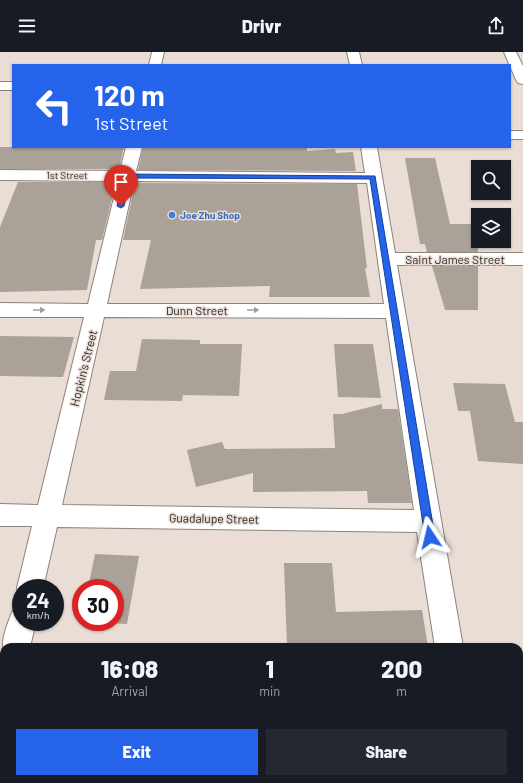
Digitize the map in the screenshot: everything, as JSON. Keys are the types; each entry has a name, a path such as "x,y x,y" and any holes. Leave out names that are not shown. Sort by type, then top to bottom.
{"street":[{"path":"155,64 158,52"},
{"path":"353,52 356,64"},
{"path":"510,52 523,80"},
{"path":"0,86 12,86"},
{"path":"511,135 523,135"},
{"name":"Hopkin's Street","path":"32,579 97,310 134,148"},
{"path":"369,148 448,643"},
{"name":"1st Street","path":"0,175 373,178"},
{"name":"Saint James Street","path":"386,259 523,259"},
{"name":"Dunn Street","path":"0,310 394,311"},
{"name":"Guadalupe Street","path":"0,515 428,521"},
{"path":"17,643 20,631"}],"building":[{"path":"0,147 124,148 119,169 0,169"},
{"path":"143,148 307,148 307,151 335,149 336,153 353,152 356,171 138,170"},
{"path":"405,158 435,158 450,224 471,224 471,248 478,248 478,252 427,252 425,244 420,244"},
{"path":"18,182 116,182 102,240 96,240 87,290 0,292 0,227"},
{"path":"135,183 357,184 367,268 365,268 370,297 269,297 270,286 140,289 151,240 123,240"},
{"path":"432,266 478,266 478,310 445,310"},
{"path":"0,336 74,337 63,377 0,376"},
{"path":"142,339 200,340 200,344 242,344 239,396 183,395 182,401 104,400 110,371 136,371"},
{"path":"334,344 373,344 381,398 338,397"},
{"path":"453,383 505,384 515,422 523,422 523,464 478,461 470,411 458,411"},
{"path":"382,404 382,409 398,409 412,503 368,503 367,491 253,492 253,473 196,487 187,450 222,442 225,449 335,448 333,414 342,414"},
{"path":"95,554 139,556 127,624 124,624 124,579 90,579"},
{"path":"284,563 332,563 336,612 422,610 427,643 287,643"}],"place":[{"name":"Joe Zhu Shop","path":"172,215"}],"route":[{"path":"121,206 127,176 373,178 430,537"}]}
